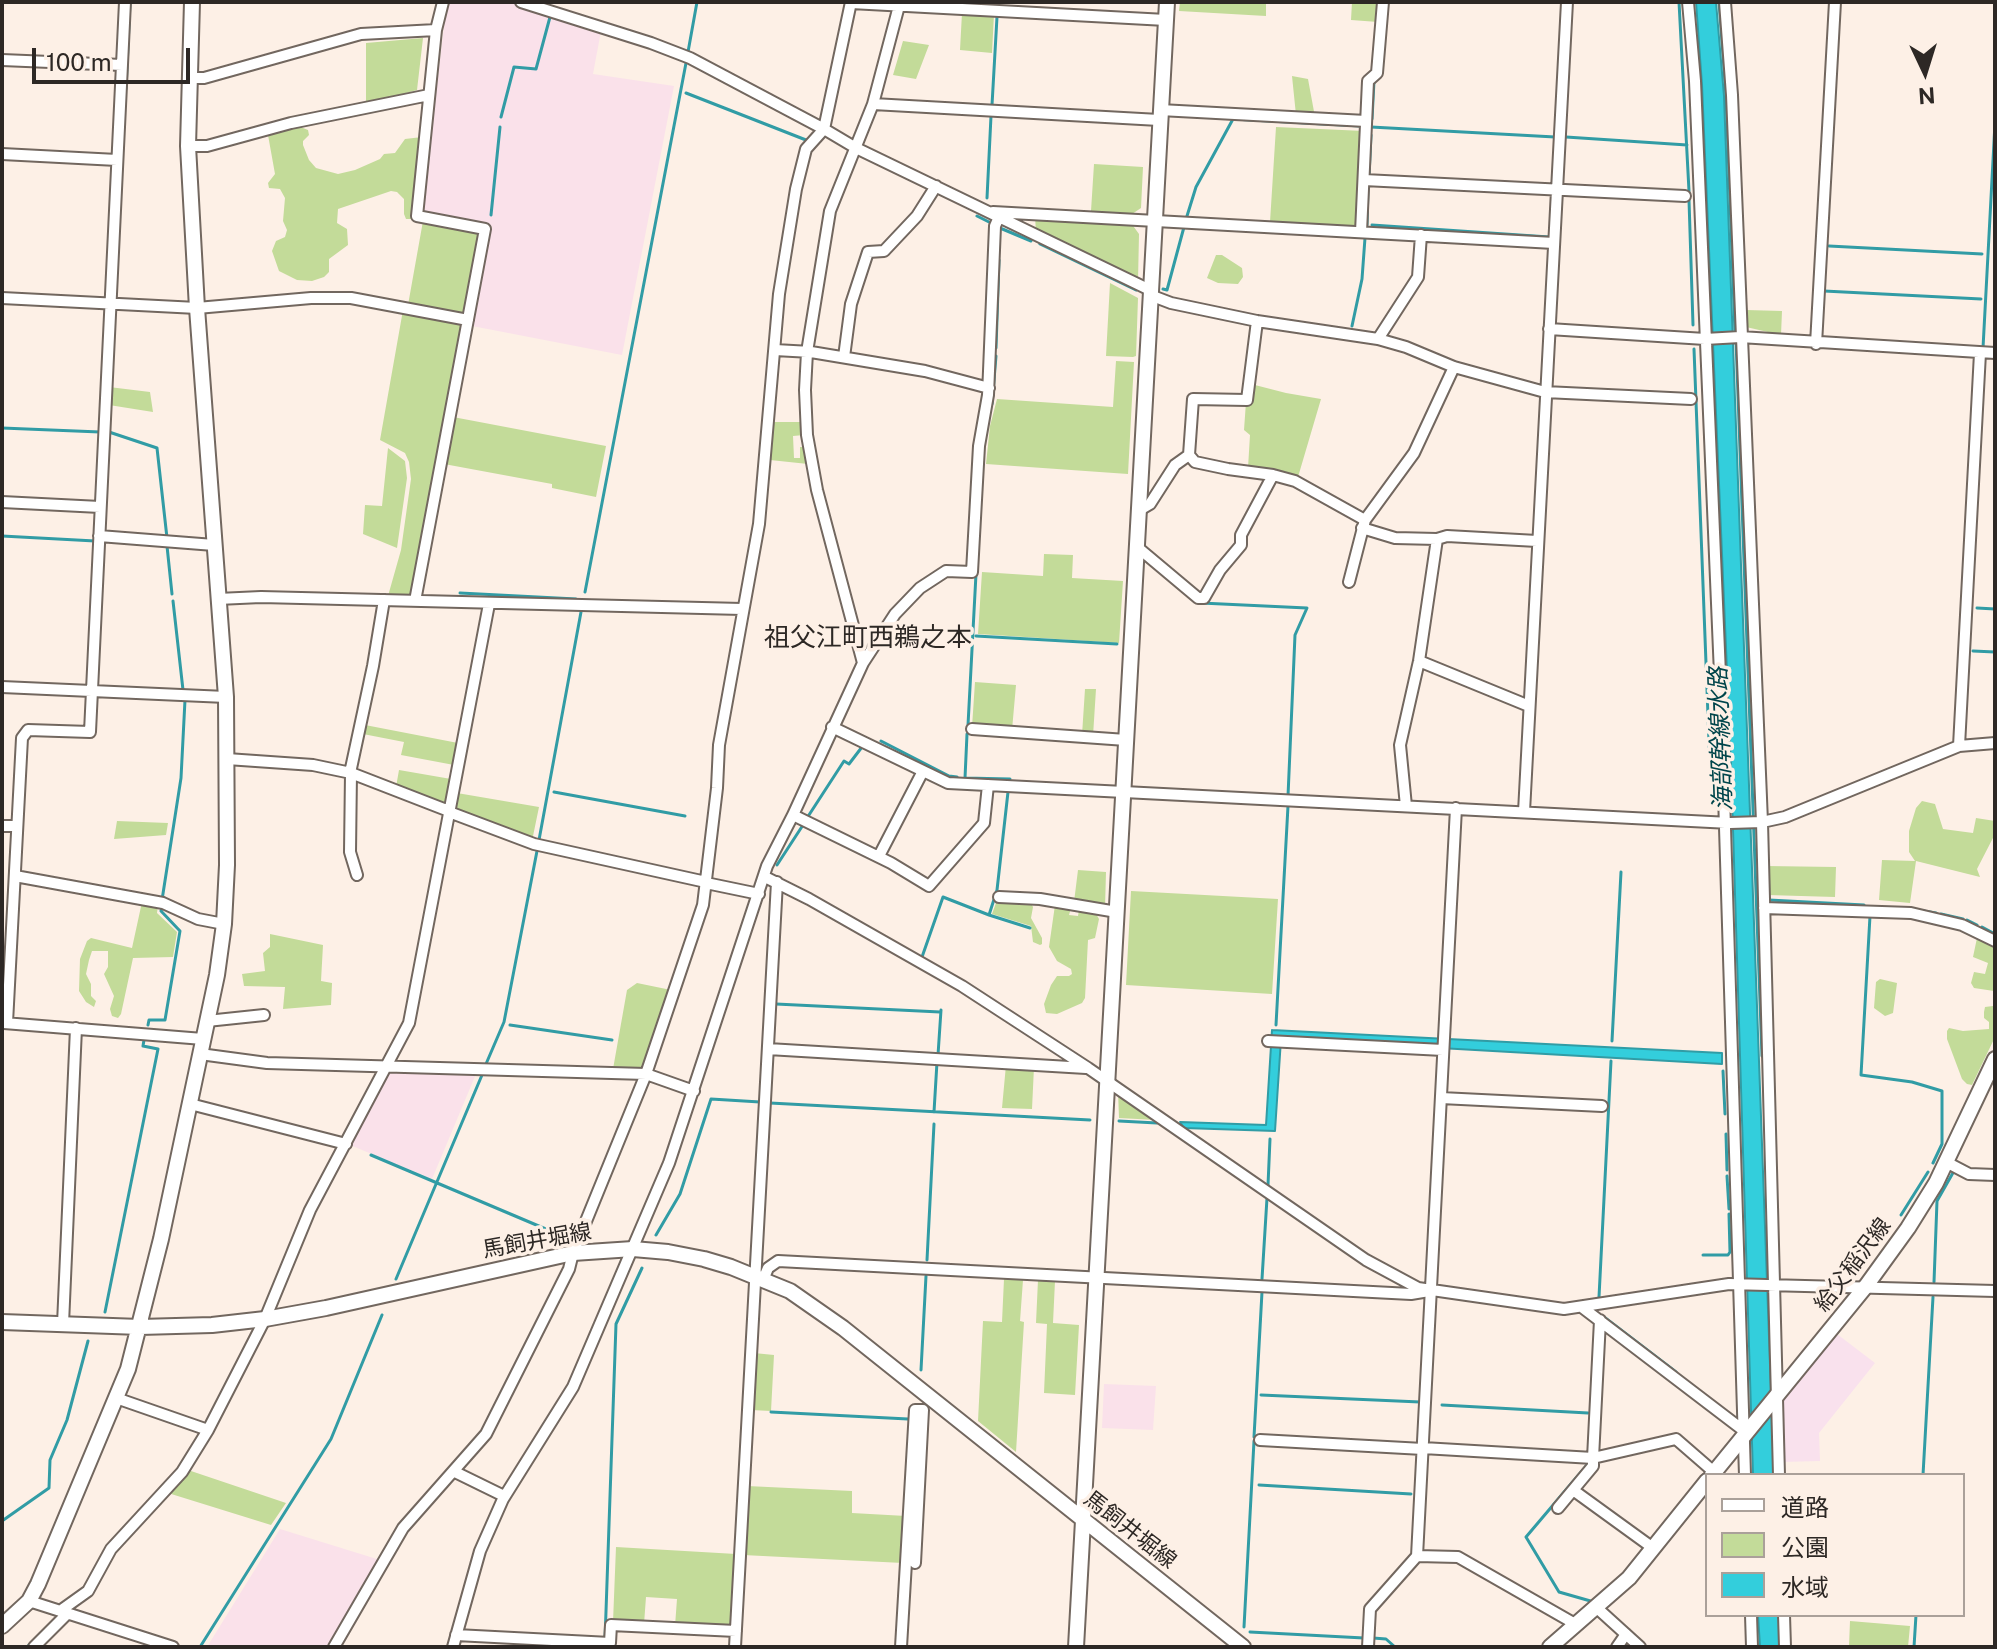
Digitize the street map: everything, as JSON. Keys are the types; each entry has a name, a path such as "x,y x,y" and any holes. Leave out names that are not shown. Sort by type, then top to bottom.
{"street":[{"path":"125,2 90,732 28,730 23,735 5,1023 76,1028 202,1046 267,1063 646,1074 694,1091"},
{"path":"2,1626 29,1601 44,1571 116,1398 140,1327 190,1104 224,924 227,865 226,697 188,146 192,2"},
{"path":"415,601 485,229 417,216 436,30 443,2"},
{"path":"521,2 546,6 690,58 856,148 1171,303 1257,321 1378,339 1454,367 1545,392 1691,399"},
{"path":"334,1647 403,1528 486,1434 569,1269 646,1074 703,905 719,745 759,524 779,294 796,189 806,149 824,129 851,2 1166,20"},
{"path":"1076,1647 1167,2"},
{"path":"1361,232 1368,81 1377,73 1383,2"},
{"path":"1524,812 1567,2"},
{"path":"1688,2 1695,81 1727,822 1745,1473"},
{"path":"1725,2 1764,908 1771,1283 1779,1473"},
{"path":"1816,344 1835,2"},
{"path":"863,663 817,490 806,417 807,352 830,211 873,104 899,4"},
{"path":"190,78 204,78 361,34 436,30"},
{"path":"2,60 122,65"},
{"path":"188,146 207,146 305,120 429,95"},
{"path":"873,104 1366,121"},
{"path":"2,154 117,160"},
{"path":"1364,180 1685,196"},
{"path":"844,357 851,304 868,252 884,251 917,216 936,186"},
{"path":"994,215 1153,220 1554,243"},
{"path":"453,1647 480,1551 504,1496 573,1387 669,1163 767,866 832,727 863,663 895,614 920,588 946,571 972,572 979,446 989,388 994,215"},
{"path":"1378,339 1418,277 1421,235"},
{"path":"2,298 197,308 311,298 351,298 468,320"},
{"path":"1257,321 1247,400 1193,399 1189,455 1195,462 1295,481 1364,524 1395,538 1437,539 1447,536 1537,541"},
{"path":"1549,329 1995,353"},
{"path":"775,350 844,357 925,371 989,388"},
{"path":"1959,746 1980,353"},
{"path":"1349,582 1364,524 1414,453 1454,367"},
{"path":"1138,511 1150,504 1175,465 1189,455"},
{"path":"1136,546 1198,598 1204,598 1220,570 1241,545 1241,535 1273,475"},
{"path":"2,502 100,507"},
{"path":"99,536 214,545"},
{"path":"1406,806 1400,745 1419,661 1437,539"},
{"path":"218,599 261,597 742,609"},
{"path":"357,875 350,852 350,773 384,600"},
{"path":"34,1647 64,1612 88,1591 111,1549 182,1472 208,1430 265,1319 310,1210 409,1023 489,604"},
{"path":"1419,661 1529,706"},
{"path":"2,687 226,697"},
{"path":"832,727 948,783 1727,822 1760,822 1785,817 1959,746 1995,743"},
{"path":"972,729 1126,740"},
{"path":"227,759 313,765 350,773 534,844 759,894"},
{"path":"879,856 923,771"},
{"path":"793,815 879,856 929,886 984,823 988,785"},
{"path":"1368,1647 1370,1609 1417,1556 1456,808"},
{"path":"2,826 17,826"},
{"path":"15,876 163,903 198,919 224,924"},
{"path":"765,877 962,986 1088,1068 1366,1260 1418,1288 1564,1309 1742,1284 1995,1291"},
{"path":"735,1647 759,1278 756,1257 777,882"},
{"path":"999,897 1040,899 1117,912"},
{"path":"1764,908 1911,913 1962,925 1995,941"},
{"path":"207,1021 264,1015"},
{"path":"63,1324 76,1028"},
{"path":"1273,1042 1444,1046"},
{"path":"768,1049 1088,1068"},
{"name":"給父稲沢線","path":"1713,1473 1866,1286 1908,1228 1946,1162 1995,1059"},
{"path":"1441,1098 1602,1106"},
{"path":"190,1104 346,1144"},
{"path":"1946,1162 1969,1174 1995,1175"},
{"name":"馬飼井堀線","path":"2,1322 140,1327 212,1325 265,1319 573,1253 633,1249 704,1259 790,1291 843,1328 1243,1647"},
{"path":"756,1257 776,1257 778,1261"},
{"path":"759,1278 778,1261 1411,1294 1431,1291"},
{"path":"1583,1308 1746,1432"},
{"path":"1558,1508 1593,1466 1600,1320"},
{"path":"919,1410 919,1404 926,1395"},
{"path":"116,1398 208,1430"},
{"path":"901,1647 915,1410 919,1410"},
{"path":"915,1563 923,1410 919,1410"},
{"path":"1260,1440 1593,1458 1676,1439 1708,1473"},
{"path":"455,1472 504,1496"},
{"name":"給父稲沢線","path":"1551,1647 1629,1578 1705,1483"},
{"path":"1573,1490 1653,1548"},
{"path":"1417,1556 1458,1557 1577,1625"},
{"path":"29,1601 173,1647"},
{"path":"1597,1608 1640,1647"},
{"path":"1751,1617 1752,1647"},
{"path":"1784,1617 1785,1647"},
{"path":"456,1635 532,1643 610,1643 611,1625 736,1631"},
{"path":"1617,1647 1626,1634"}],"shaded area":[{"path":"447,2 509,2 601,31 593,74 674,86 622,355 472,326 492,226 425,213 422,209"},
{"path":"387,1073 476,1074 432,1179 350,1145"},
{"path":"1837,1334 1875,1363 1819,1433 1820,1461 1782,1462 1781,1403"},
{"path":"1104,1384 1156,1386 1153,1430 1102,1428"},
{"path":"280,1529 380,1560 328,1647 207,1647"}],"green space":[{"path":"1180,2 1266,2 1266,16 1179,11"},
{"path":"1352,2 1381,2 1378,22 1351,20"},
{"path":"962,13 994,14 992,53 960,50"},
{"path":"423,38 417,90 366,104 366,43"},
{"path":"903,41 929,45 916,79 893,75"},
{"path":"1292,76 1308,79 1315,117 1296,115"},
{"path":"298,126 308,130 309,135 303,145 309,160 316,168 338,174 355,170 380,159 384,154 395,153 405,139 422,137 411,219 406,219 404,214 404,199 391,191 338,209 337,223 347,229 348,245 329,259 329,272 324,277 312,281 297,280 279,271 272,251 276,241 285,237 287,230 283,221 285,198 280,189 269,188 268,183 275,174 268,135"},
{"path":"1276,127 1364,131 1359,226 1270,222"},
{"path":"1094,164 1143,167 1141,208 1132,214 1091,211"},
{"path":"1035,216 1131,223 1139,234 1138,281 1036,233"},
{"path":"423,221 480,234 465,315 408,305"},
{"path":"1216,255 1222,255 1242,268 1243,277 1238,284 1218,283 1207,278"},
{"path":"1110,283 1138,298 1136,356 1133,357 1106,356"},
{"path":"403,310 462,323 412,596 409,598 388,596 401,550 411,479 409,462 405,453 380,440"},
{"path":"1746,310 1782,311 1781,335 1746,327"},
{"path":"1116,361 1134,362 1128,474 986,464 997,399 1113,407"},
{"path":"1251,384 1321,399 1298,477 1248,468 1250,435 1244,430"},
{"path":"109,387 150,392 153,412 109,405"},
{"path":"453,417 606,446 596,497 552,488 552,484 444,464"},
{"path":"773,422 803,422 804,435 793,436 794,458 800,458 800,447 805,447 808,464 770,460"},
{"path":"388,448 405,461 407,478 397,548 363,534 365,505 382,506"},
{"path":"1044,554 1073,555 1072,578 1123,581 1119,643 978,634 982,572 1043,576"},
{"path":"975,682 1016,685 1012,730 972,727"},
{"path":"1085,689 1096,689 1093,736 1082,735"},
{"path":"365,725 458,743 454,765 401,755 404,742 363,734"},
{"path":"399,770 451,779 447,804 445,806 396,787"},
{"path":"457,793 539,807 532,841 454,810"},
{"path":"1922,801 1935,804 1943,829 1973,833 1976,818 1995,821 1995,834 1977,869 1980,877 1916,861 1910,903 1879,900 1882,860 1915,861 1909,852 1909,831 1916,808"},
{"path":"117,821 168,823 166,835 114,839"},
{"path":"1766,866 1836,867 1835,897 1767,895"},
{"path":"1078,870 1106,872 1105,908 1074,902"},
{"path":"1131,891 1278,899 1272,994 1126,985"},
{"path":"142,902 158,905 157,913 177,932 173,957 133,958 118,1018 112,1016 110,1009 114,996 104,974 108,967 108,951 92,951 89,960 86,974 91,984 91,996 96,1001 94,1007 86,1002 79,991 80,959 91,938 132,948"},
{"path":"996,903 1031,903 1031,918 1042,944 1033,942 1031,926 992,914"},
{"path":"1055,905 1071,908 1069,915 1078,916 1079,910 1095,912 1099,919 1095,938 1088,940 1085,998 1082,1003 1057,1014 1046,1013 1044,1004 1051,985 1057,976 1072,974 1071,969 1057,961 1049,947"},
{"path":"270,934 323,945 321,981 332,983 331,1005 283,1009 285,987 244,986 242,974 265,971 263,953 270,947"},
{"path":"1977,938 1995,945 1995,1037 1972,1085 1962,1079 1947,1031 1949,1028 1963,1031 1989,1029 1984,1012 1985,1007 1993,1006 1994,991 1974,988 1971,983 1974,972 1985,974 1988,963 1973,957"},
{"path":"1880,979 1897,983 1893,1013 1885,1016 1874,1008 1876,982"},
{"path":"637,983 671,990 643,1068 613,1069 627,990"},
{"path":"1006,1065 1034,1067 1032,1109 1002,1108"},
{"path":"1118,1091 1156,1120 1119,1118"},
{"path":"1004,1279 1023,1280 1020,1321 1024,1322 1016,1452 978,1421 983,1321 1002,1322"},
{"path":"1038,1280 1055,1281 1053,1323 1079,1325 1075,1395 1044,1393 1047,1324 1036,1323"},
{"path":"754,1353 774,1355 771,1411 751,1410"},
{"path":"188,1470 286,1503 271,1525 168,1493"},
{"path":"747,1486 852,1491 852,1513 906,1516 903,1563 743,1555"},
{"path":"616,1547 736,1554 732,1629 675,1626 677,1599 646,1597 644,1624 613,1622"},
{"path":"1850,1621 1910,1626 1908,1647 1849,1647"}],"water":[{"path":"1696,2 1716,2 1724,96 1774,1473 1753,1473 1731,765"},
{"path":"1272,1030 1722,1053 1722,1064 1281,1039 1275,1131 1184,1128 1180,1122 1266,1125"},
{"path":"1758,1617 1779,1617 1780,1647 1760,1647"}],"waterway":[{"path":"126,89 130,2"},
{"path":"688,52 697,2"},
{"path":"1679,2 1689,191"},
{"path":"1719,2 1726,96 1735,333"},
{"path":"501,117 514,67 536,69 550,17"},
{"path":"992,105 997,17"},
{"path":"585,592 686,63"},
{"path":"1372,119 1374,81"},
{"path":"686,93 806,140"},
{"path":"987,198 991,116"},
{"path":"1187,216 1196,187 1233,119 1361,126"},
{"path":"1983,348 1995,123"},
{"path":"491,215 500,127"},
{"path":"1371,127 1555,137"},
{"path":"1369,176 1371,135"},
{"path":"1566,137 1687,145"},
{"path":"1367,225 1368,186"},
{"path":"1689,200 1693,325"},
{"path":"977,216 991,223"},
{"path":"1372,225 1549,237"},
{"path":"1163,289 1167,290 1184,227"},
{"path":"1000,228 1031,241"},
{"path":"1352,326 1362,279 1365,238"},
{"path":"1040,244 1136,290"},
{"path":"1829,246 1982,254"},
{"path":"996,348 999,260"},
{"path":"1824,291 1981,299"},
{"path":"1736,340 1762,1056"},
{"name":"海部幹線水路","path":"1694,349 1710,768"},
{"path":"992,404 996,356"},
{"path":"2,428 100,432"},
{"path":"109,432 157,448 167,538"},
{"path":"2,536 95,541"},
{"path":"167,546 172,594"},
{"path":"968,725 976,574"},
{"path":"460,593 576,599"},
{"path":"173,601 183,690"},
{"path":"1201,603 1307,608 1295,635 1288,796"},
{"path":"1977,608 1995,609"},
{"path":"539,840 581,612"},
{"path":"976,636 1117,644"},
{"path":"1973,651 1995,652"},
{"path":"162,900 181,778 185,700"},
{"path":"967,734 965,778 1010,779"},
{"path":"881,741 949,776 957,777"},
{"path":"807,818 844,761 849,764 862,747"},
{"path":"554,792 685,816"},
{"path":"922,957 943,897 989,915 997,890 1008,792"},
{"path":"1276,1025 1288,806"},
{"path":"777,865 803,825"},
{"path":"486,1064 504,1022 537,851"},
{"path":"1612,1041 1621,872"},
{"path":"1769,900 1864,905"},
{"path":"148,1025 149,1020 165,1020 180,931 161,911 162,908"},
{"path":"1904,908 1936,913"},
{"path":"1941,914 1963,919"},
{"path":"989,915 1030,928"},
{"path":"1870,916 1861,1075 1912,1082 1942,1091 1942,1144 1933,1163"},
{"path":"1967,920 1977,925"},
{"path":"1982,927 1995,934"},
{"path":"776,1004 940,1012"},
{"path":"938,1055 941,1010"},
{"path":"510,1025 612,1040"},
{"path":"105,1312 158,1049 143,1046 144,1040"},
{"path":"1599,1297 1611,1061"},
{"path":"934,1112 937,1062"},
{"path":"1723,1071 1725,1114"},
{"path":"396,1279 482,1075"},
{"path":"656,1235 680,1194 711,1099 760,1102"},
{"path":"770,1103 1090,1120"},
{"path":"1119,1121 1157,1123"},
{"path":"927,1260 934,1124"},
{"path":"1726,1134 1727,1170"},
{"path":"1268,1185 1270,1139"},
{"path":"371,1155 560,1235"},
{"path":"1934,1282 1937,1201 1954,1171"},
{"path":"1901,1215 1928,1172"},
{"path":"1727,1176 1729,1209"},
{"path":"1262,1279 1267,1198"},
{"path":"1703,1255 1728,1255 1730,1252 1729,1214"},
{"path":"605,1640 616,1324 642,1268"},
{"path":"921,1370 926,1276"},
{"path":"1254,1437 1262,1292"},
{"path":"1923,1473 1933,1297"},
{"path":"200,1647 331,1439 382,1315"},
{"path":"1604,1317 1676,1372"},
{"path":"2,1521 49,1488 50,1460 67,1420 88,1341"},
{"path":"1261,1395 1420,1402"},
{"path":"1442,1405 1588,1413"},
{"path":"771,1412 908,1419"},
{"path":"1244,1627 1254,1441"},
{"path":"1587,1465 1526,1537 1559,1592 1594,1602"},
{"path":"1259,1485 1411,1494"},
{"path":"1914,1647 1916,1617"},
{"path":"1250,1632 1364,1638"},
{"path":"27,1647 36,1638"},
{"path":"1373,1638 1386,1639 1395,1647"}],"district":[{"name":"祖父江町西鵜之本","path":"868,638"}]}
